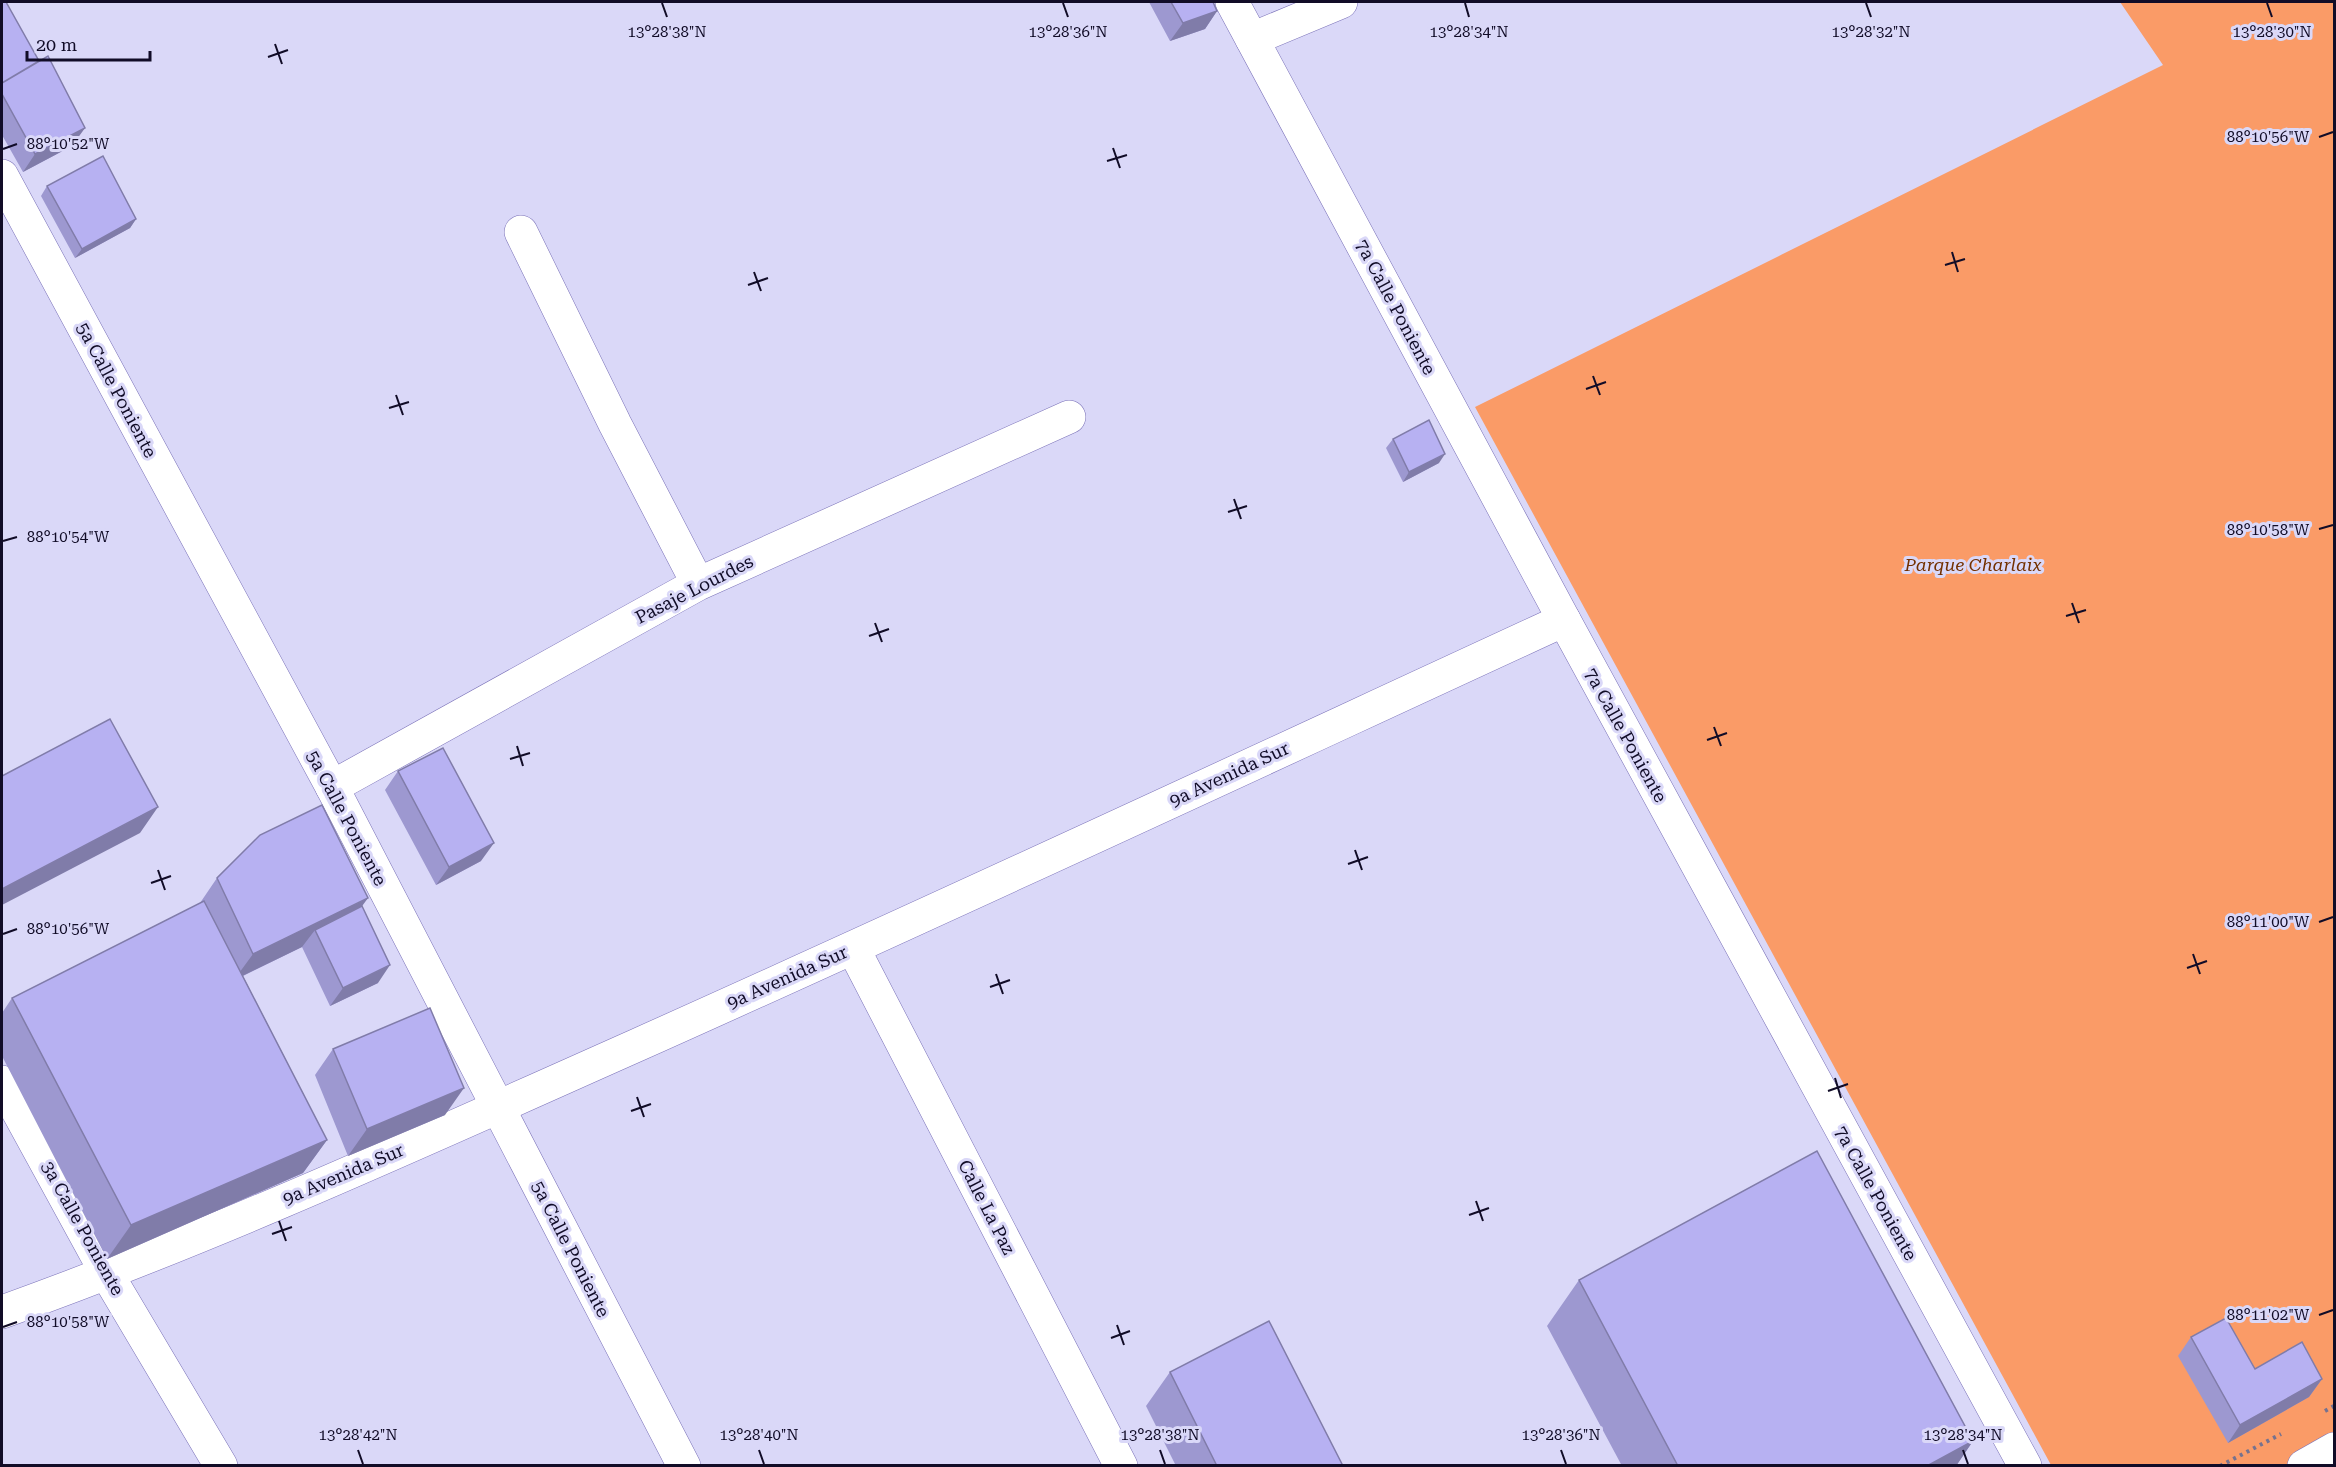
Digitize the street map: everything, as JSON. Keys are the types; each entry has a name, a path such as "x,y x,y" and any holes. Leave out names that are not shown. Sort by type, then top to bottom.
{"main road":[{"name":"7a Calle Poniente","path":"1232,2 1564,620 2025,1466"},
{"path":"1252,39 1341,2"},
{"name":"5a Calle Poniente","path":"2,176 332,787 684,1466"},
{"path":"521,232 615,424 698,584"},
{"name":"Pasaje Lourdes","path":"332,787 698,584 1069,417"},
{"name":"9a Avenida Sur","path":"2,1312 107,1274 498,1107 853,948 1564,620"},
{"name":"Calle La Paz","path":"853,948 1121,1466"},
{"name":"3a Calle Poniente","path":"2,1082 107,1274 221,1466"},
{"path":"2304,1466 2334,1449"}],"green space":[{"name":"Parque Charlaix","path":"2120,2 2334,2 2334,1449 2304,1465 2051,1465 1475,407 2163,65"}],"building":[{"path":"2,2 6,2 39,61 2,83"},
{"path":"1171,2 1213,2 1217,11 1183,23"},
{"path":"48,56 85,128 35,154 2,94 2,83"},
{"path":"103,156 136,219 82,249 47,186"},
{"path":"1429,420 1445,454 1409,472 1393,439"},
{"path":"110,719 158,807 2,889 2,776"},
{"path":"443,748 494,843 449,867 398,771"},
{"path":"322,805 368,898 253,954 217,878 260,835"},
{"path":"204,901 327,1140 131,1225 12,998"},
{"path":"362,906 390,965 343,988 315,930"},
{"path":"430,1008 464,1088 367,1129 333,1049"},
{"path":"1817,1151 1973,1441 1927,1466 1678,1466 1579,1280"},
{"path":"2226,1318 2255,1369 2302,1342 2322,1379 2240,1425 2191,1337"},
{"path":"1269,1321 1343,1466 1217,1466 1170,1372"}]}
